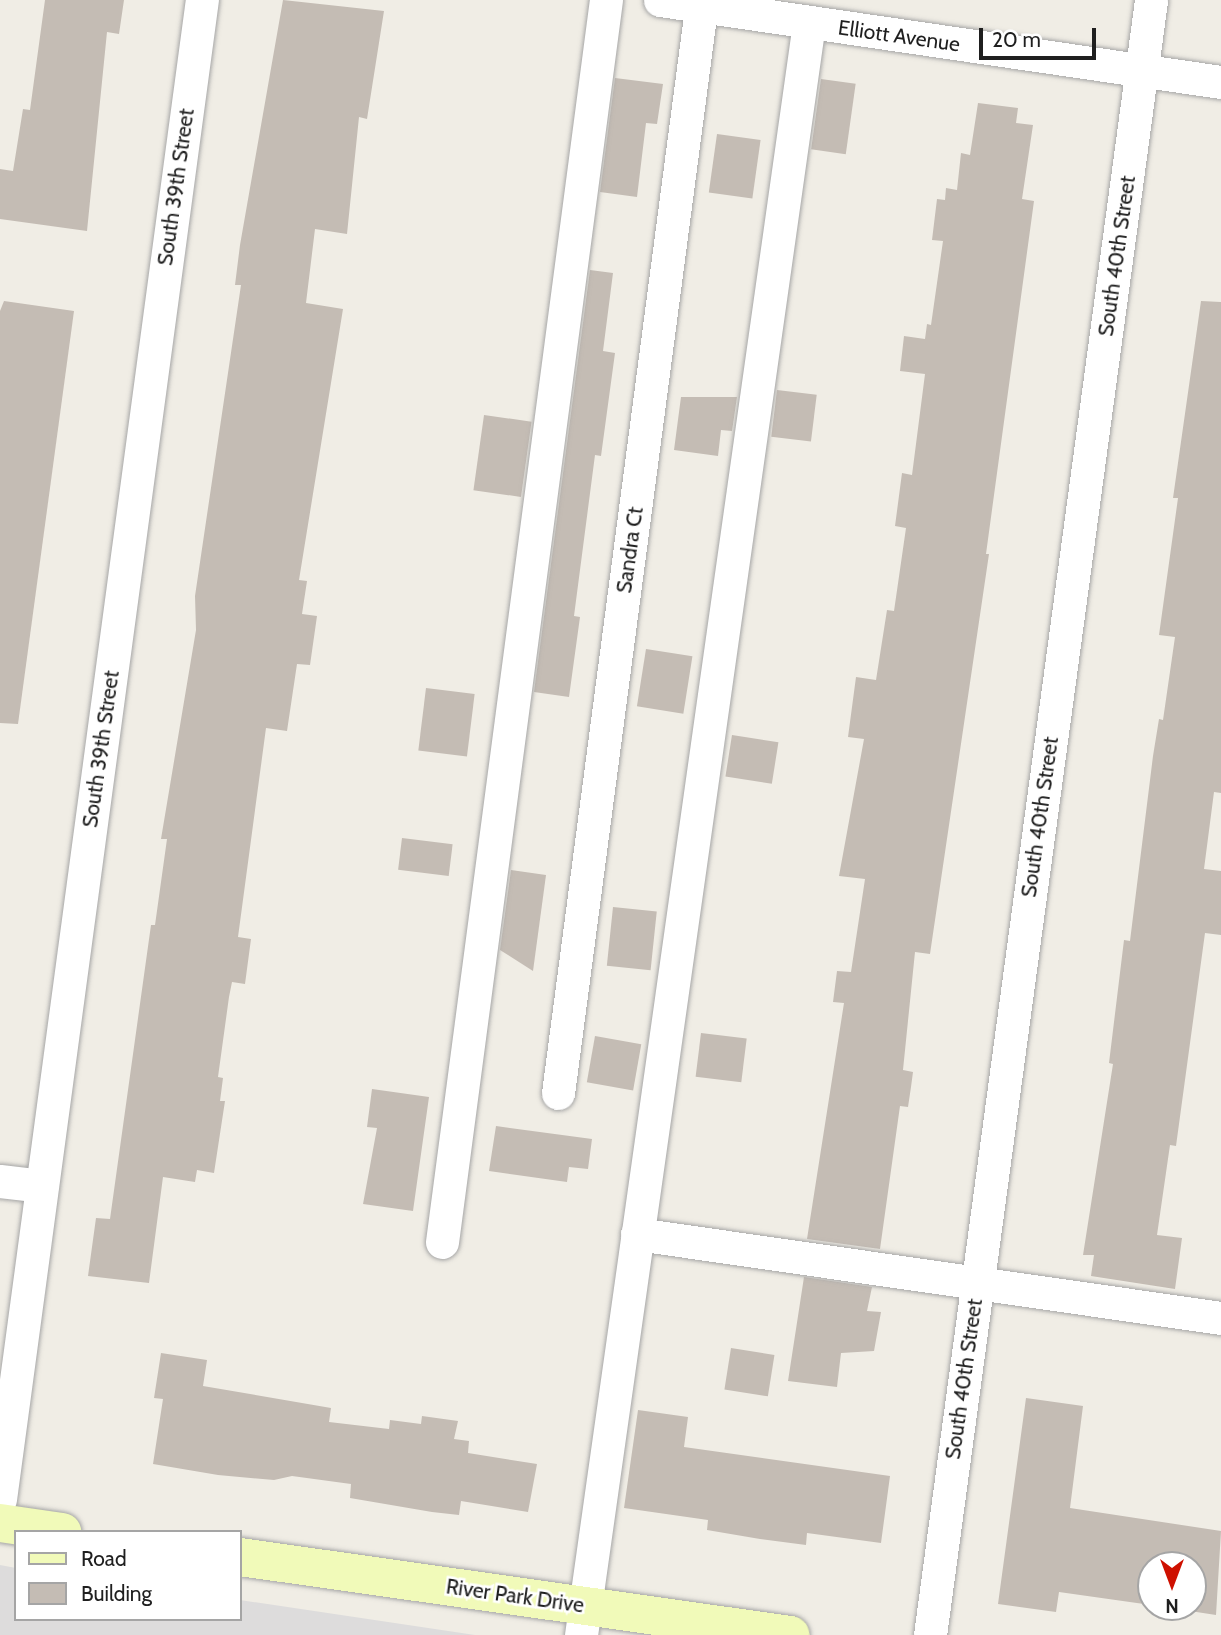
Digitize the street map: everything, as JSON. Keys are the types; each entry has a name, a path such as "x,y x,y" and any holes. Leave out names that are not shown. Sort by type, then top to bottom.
{"street":[{"name":"South 39th Street","path":"0,1499 202,0"},
{"path":"442,1242 606,0"},
{"name":"Elliott Avenue","path":"660,0 702,3 809,23 1221,82"},
{"name":"South 40th Street","path":"930,1635 1151,0"},
{"name":"Sandra Ct","path":"558,1093 702,3"},
{"path":"585,1621 637,1234 809,23"},
{"path":"0,1181 42,1186"},
{"path":"637,1234 1221,1318"},
{"path":"0,1523 48,1530"},
{"name":"River Park Drive","path":"242,1557 585,1621 790,1635"}],"shaded area":[{"path":"0,1565 14,1568 14,1621 242,1621 242,1600 475,1635 0,1635"}],"building":[{"path":"45,0 124,0 119,34 107,32 87,231 0,219 0,169 13,171 23,109 30,110"},
{"path":"283,0 384,11 367,119 359,117 347,234 315,229 306,303 343,309 299,580 307,581 302,614 317,616 310,665 297,664 287,731 266,728 238,937 251,939 245,984 232,982 229,997 218,1077 223,1078 220,1101 225,1101 214,1173 197,1170 195,1182 163,1177 149,1283 88,1276 96,1218 110,1219 151,925 155,925 167,839 161,839 196,630 195,596 241,285 235,285 240,245"},
{"path":"615,78 663,84 657,124 646,123 637,197 600,192"},
{"path":"821,79 856,84 846,154 811,149"},
{"path":"978,103 1018,108 1016,123 1033,125 1022,199 1034,201 986,554 989,554 930,954 915,952 903,1070 913,1072 908,1107 900,1106 880,1249 807,1239 844,1003 833,1002 837,971 851,972 865,879 839,876 864,739 848,737 856,677 876,680 887,610 894,611 906,528 895,526 902,473 912,475 925,374 900,371 904,336 925,339 927,324 931,325 943,241 932,240 937,199 945,200 946,188 957,190 961,153 970,155"},
{"path":"717,134 761,140 752,199 709,192"},
{"path":"590,270 613,273 603,351 615,353 601,456 595,455 574,616 580,617 569,697 534,692"},
{"path":"4,301 74,311 18,724 0,723 0,311"},
{"path":"1201,301 1221,302 1221,793 1214,792 1204,869 1221,871 1221,935 1205,933 1176,1146 1170,1145 1157,1235 1182,1238 1175,1289 1091,1276 1094,1255 1083,1255 1113,1064 1109,1063 1124,940 1130,941 1153,756 1159,719 1163,720 1175,637 1159,635 1178,498 1173,498"},
{"path":"777,390 817,395 811,442 771,437"},
{"path":"681,397 737,397 732,431 721,430 718,456 674,450"},
{"path":"484,415 532,422 521,497 473,490"},
{"path":"646,649 692,656 683,714 637,706"},
{"path":"426,688 475,694 467,757 418,751"},
{"path":"732,735 778,742 772,784 725,776"},
{"path":"402,838 453,844 449,876 398,870"},
{"path":"511,870 546,875 533,971 500,950"},
{"path":"613,907 657,912 651,970 607,966"},
{"path":"701,1033 747,1039 741,1082 696,1077"},
{"path":"595,1036 641,1044 633,1090 587,1082"},
{"path":"372,1089 429,1097 413,1211 363,1204 377,1128 367,1127"},
{"path":"496,1126 592,1139 588,1169 569,1167 567,1182 489,1171"},
{"path":"804,1277 872,1287 867,1311 881,1312 874,1351 841,1353 837,1387 788,1381"},
{"path":"731,1348 774,1355 768,1396 724,1389"},
{"path":"161,1353 207,1360 203,1386 331,1408 329,1422 389,1429 390,1420 421,1424 422,1416 458,1421 454,1439 469,1441 468,1453 537,1464 528,1512 461,1501 459,1515 432,1512 350,1498 351,1484 292,1476 274,1480 218,1475 153,1464 163,1399 154,1398"},
{"path":"1026,1398 1083,1406 1070,1508 1221,1531 1216,1615 1207,1614 1207,1551 1137,1551 1137,1603 1059,1592 1056,1612 998,1604"},
{"path":"638,1410 688,1417 684,1447 890,1476 881,1543 807,1533 806,1545 760,1539 707,1530 708,1520 624,1508"}]}
